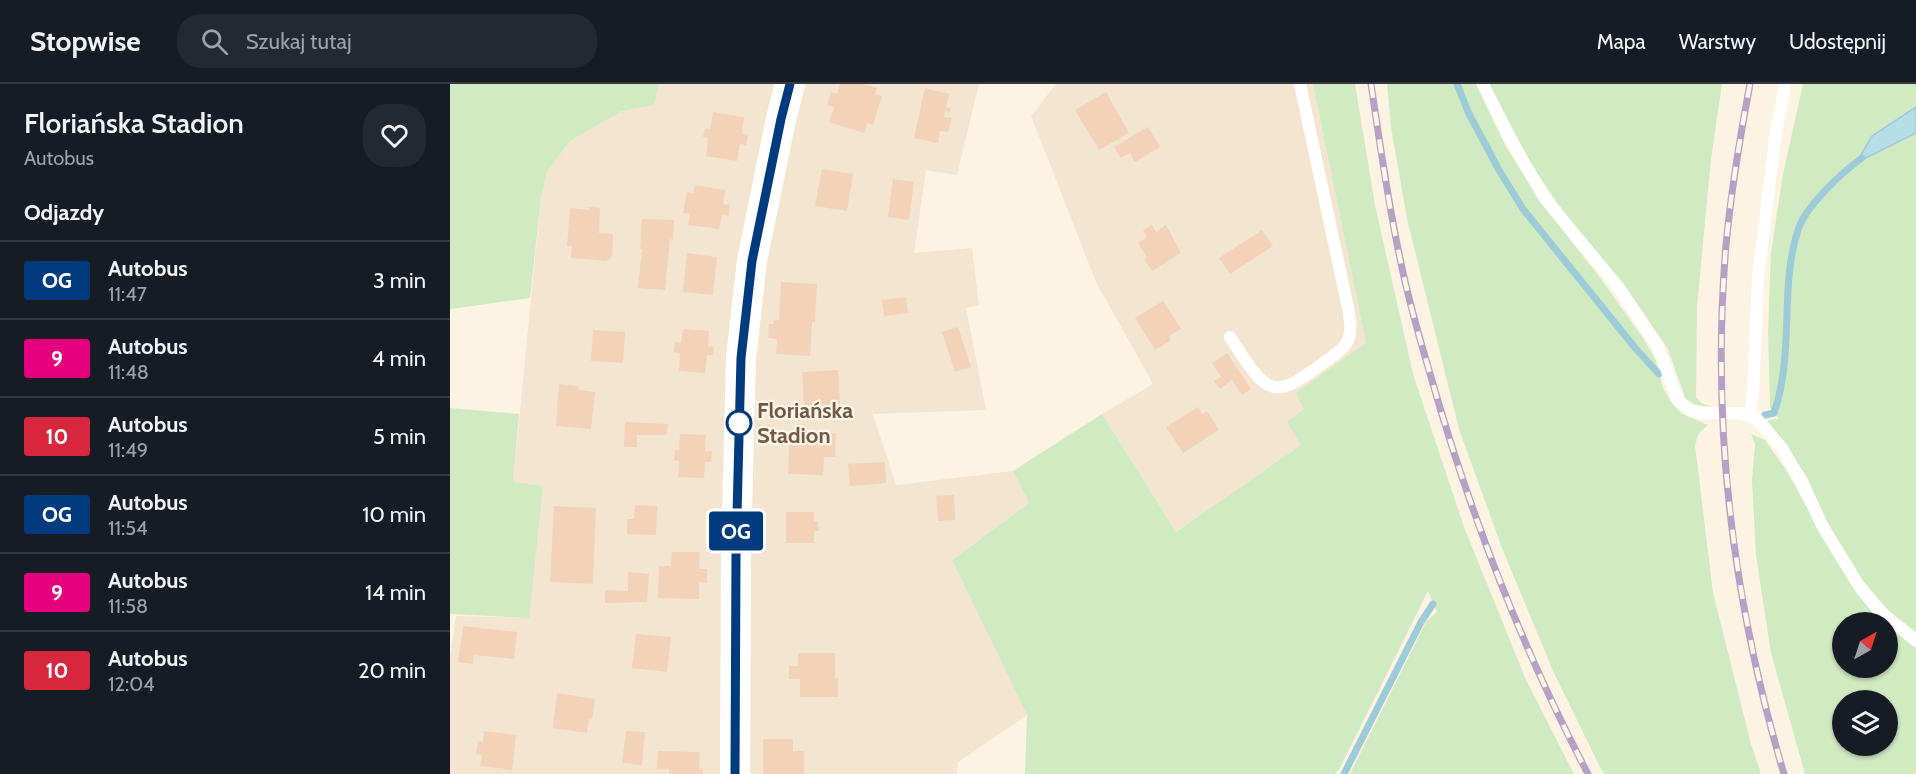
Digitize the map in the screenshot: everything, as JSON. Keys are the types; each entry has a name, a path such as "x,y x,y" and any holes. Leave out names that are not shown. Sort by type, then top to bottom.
{"street":[{"path":"735,774 736,554 741,358 752,261 790,84"}],"lane":[{"path":"1230,337 1264,382 1276,387 1292,384 1340,350 1346,344 1351,330 1300,84"},
{"path":"1483,84 1509,137 1544,197 1618,287 1658,347 1678,401 1691,410 1701,413 1740,412 1758,419 1782,448 1823,526 1859,586 1878,610 1916,641"},
{"path":"1750,412 1753,393 1758,278 1775,140 1785,84"}],"shaded area":[{"path":"659,84 979,84 957,175 926,170 914,253 972,248 979,305 966,308 986,410 873,414 896,485 1013,471 1029,503 952,560 1027,715 958,762 957,774 450,774 450,659 456,616 528,618 542,486 513,483 541,197 547,172 570,141 622,111 654,105"},
{"path":"1056,84 1313,84 1366,343 1296,393 1305,409 1301,445 1176,532 1102,414 1153,384 1096,282 1031,116"}],"green space":[{"path":"450,84 659,84 654,105 622,111 570,141 547,172 541,197 530,298 450,309"},
{"path":"1313,84 1355,84 1375,205 1413,374 1464,527 1526,680 1574,774 1350,774 1426,622 1437,612 1428,591 1335,774 1025,774 1027,715 952,560 1029,503 1013,471 1102,414 1176,532 1301,445 1287,422 1304,409 1296,393 1366,343"},
{"path":"1387,84 1476,84 1505,145 1541,203 1598,275 1643,338 1656,361 1663,388 1671,402 1682,414 1708,425 1699,433 1695,445 1713,593 1751,744 1761,774 1604,774 1600,767 1553,671 1502,548 1459,429 1407,219 1391,127"},
{"path":"1489,84 1722,84 1711,159 1697,307 1696,397 1701,403 1712,407 1692,404 1686,400 1668,349 1624,284 1584,239 1556,201 1532,165"},
{"path":"1803,84 1916,84 1916,107 1872,136 1856,162 1916,133 1916,632 1898,618 1898,612 1890,612 1859,576 1836,542 1807,477 1768,422 1768,420 1779,419 1770,407 1768,332 1771,253 1783,174"},
{"path":"450,408 519,414 513,482 543,486 529,618 450,614"},
{"path":"1751,434 1765,440 1786,470 1838,563 1875,612 1832,612 1832,678 1898,678 1898,634 1916,648 1916,774 1805,774 1771,653 1756,555 1752,481 1755,444"}],"water":[{"path":"1916,107 1916,133 1856,163 1872,136"}],"building":[{"path":"840,84 862,84 877,88 875,94 882,96 873,125 867,123 864,133 829,122 834,107 827,105 831,92 837,94"},
{"path":"925,88 949,94 946,108 951,108 949,113 945,111 944,117 952,118 948,132 940,131 938,143 914,138"},
{"path":"1106,92 1129,133 1099,150 1075,110"},
{"path":"713,112 744,117 742,134 748,135 746,145 740,144 737,161 706,156 708,138 703,137 705,128 710,129"},
{"path":"1148,127 1160,147 1135,162 1130,153 1121,158 1114,147"},
{"path":"822,169 853,174 847,211 815,206"},
{"path":"893,179 914,182 909,220 888,217"},
{"path":"695,185 725,190 723,204 730,205 729,216 722,215 719,229 688,225 690,214 683,213 687,192 693,193"},
{"path":"589,207 600,208 599,233 613,234 612,257 606,261 571,258 572,246 567,246 570,208 589,210"},
{"path":"642,219 674,220 665,290 638,288"},
{"path":"1152,225 1156,232 1166,225 1181,253 1152,271 1138,243 1147,237 1143,230"},
{"path":"1262,230 1273,246 1230,274 1219,258"},
{"path":"687,253 717,257 713,295 683,292"},
{"path":"781,282 817,284 810,356 776,354 777,339 768,338 769,324 773,324 774,320 779,320"},
{"path":"906,297 908,313 884,316 882,300"},
{"path":"1163,301 1181,329 1169,336 1171,340 1155,350 1135,318"},
{"path":"958,327 971,367 955,372 942,332"},
{"path":"683,329 709,331 708,346 714,347 713,355 707,355 705,373 679,371 680,353 674,352 675,342 681,343"},
{"path":"593,330 625,332 623,363 591,361"},
{"path":"1227,353 1251,389 1242,395 1232,380 1220,389 1214,381 1221,377 1212,363"},
{"path":"838,370 840,404 804,406 802,372"},
{"path":"559,384 579,386 578,390 595,392 591,429 556,426"},
{"path":"1198,407 1202,414 1207,411 1219,430 1183,453 1166,427"},
{"path":"625,422 668,424 667,434 637,435 637,447 624,447"},
{"path":"790,430 836,433 835,457 824,457 823,475 788,474"},
{"path":"680,434 706,435 705,451 712,451 711,462 705,462 704,478 678,477 679,461 674,460 675,450 679,450"},
{"path":"885,462 886,483 850,486 848,464"},
{"path":"954,495 955,520 938,521 936,496"},
{"path":"635,505 657,506 656,535 627,534 627,519 634,519"},
{"path":"554,506 596,508 593,584 550,582"},
{"path":"786,512 814,512 814,521 818,521 819,531 814,531 814,543 786,543"},
{"path":"672,552 700,552 699,569 707,569 707,583 699,582 699,599 658,598 659,566 671,566"},
{"path":"628,572 649,574 647,602 605,603 605,590 628,591"},
{"path":"463,626 517,632 514,659 474,655 473,664 458,662"},
{"path":"636,634 671,637 667,672 632,668"},
{"path":"798,653 835,653 838,697 800,697 800,679 789,679 789,666 798,666"},
{"path":"557,693 595,699 587,733 553,728"},
{"path":"484,731 516,735 512,770 480,766 482,755 476,754 478,741 483,742"},
{"path":"626,731 645,732 642,765 622,763"},
{"path":"763,739 793,739 793,751 804,751 804,774 763,774"},
{"path":"658,751 700,752 699,769 703,769 702,774 669,774 669,769 657,769"}],"waterway":[{"path":"1457,84 1469,114 1523,209 1636,349 1659,374"},
{"path":"1765,415 1774,413 1780,390 1786,344 1789,274 1798,230 1816,201 1862,158"},
{"path":"1344,774 1421,622 1433,604"}],"railway":[{"path":"1371,84 1388,196 1404,278 1446,428 1499,580 1541,678 1588,774"},
{"path":"1750,84 1736,164 1726,245 1722,312 1724,446 1730,512 1751,644 1784,774"}],"bus line":[{"name":"OG","path":"735,774 736,554 741,358 752,261 790,84"}],"place":[{"name":"Floriańska Stadion","path":"739,423"}]}
